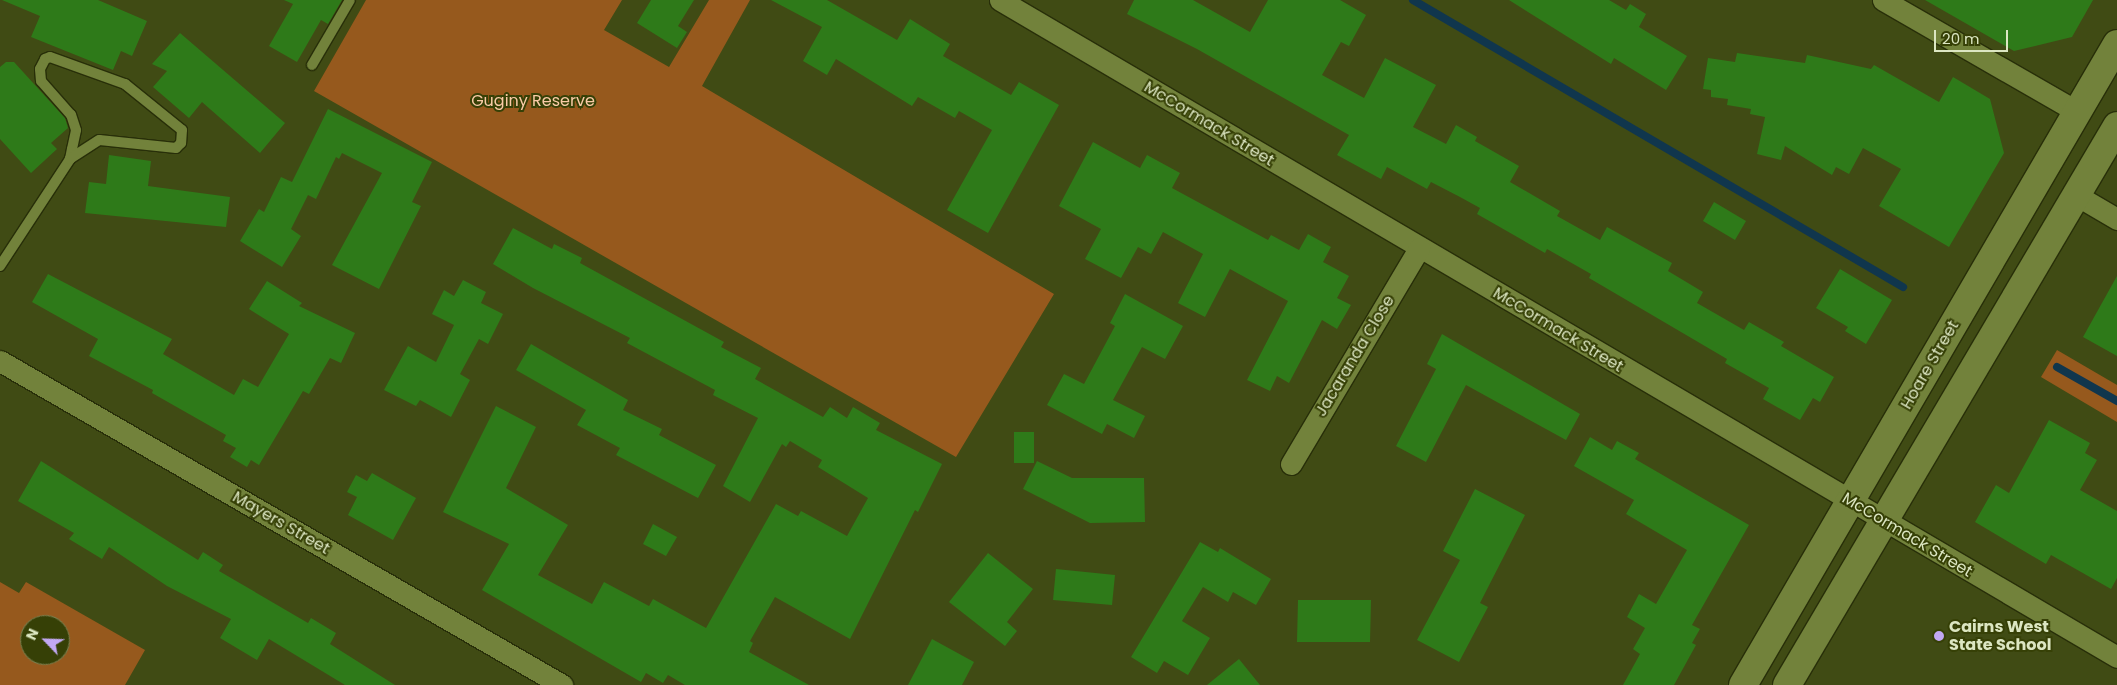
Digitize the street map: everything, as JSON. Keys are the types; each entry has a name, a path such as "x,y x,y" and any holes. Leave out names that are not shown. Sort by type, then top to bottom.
{"main road":[{"name":"Hoare Street","path":"1743,685 2117,44"},
{"path":"1788,685 2117,126"}],"street":[{"name":"McCormack Street","path":"1000,0 1850,502 2117,657"},
{"path":"1883,0 2078,112"},
{"path":"2076,195 2117,219"},
{"name":"Jacaranda Close","path":"1291,464 1419,248"},
{"name":"Mayers Street","path":"0,361 562,685"}],"lane":[{"path":"312,64 350,0"},
{"path":"0,266 70,158 76,130 71,115 41,81 39,74 42,64 50,57 125,84 182,130 181,143 176,148 99,140 70,158"}],"green space":[{"name":"Guginy Reserve","path":"366,0 622,0 604,30 669,67 709,0 750,0 702,86 1054,294 956,457 314,91"},
{"path":"2057,350 2117,385 2117,422 2041,377"},
{"path":"0,582 19,593 26,582 145,650 125,685 0,685"}],"building":[{"path":"2,0 98,0 147,21 132,56 121,51 113,70 31,37 40,16"},
{"path":"284,0 342,0 328,24 321,20 297,62 269,46 293,4"},
{"path":"651,0 694,0 678,26 687,32 677,48 637,23"},
{"path":"771,0 827,0 897,40 910,19 950,44 943,56 1011,95 1019,82 1059,105 988,233 947,210 992,130 959,111 955,118 918,97 912,106 836,59 827,75 803,61 822,27"},
{"path":"1134,0 1193,0 1250,32 1268,0 1340,0 1366,15 1349,46 1341,42 1322,75 1364,98 1385,58 1436,85 1413,127 1446,144 1456,125 1477,137 1475,141 1519,166 1510,182 1560,211 1557,216 1600,240 1607,227 1672,263 1668,271 1703,292 1697,303 1744,330 1749,322 1784,342 1781,346 1834,377 1820,402 1813,398 1800,420 1763,399 1769,388 1725,363 1727,359 1589,278 1591,274 1547,249 1545,253 1477,214 1480,208 1431,182 1427,189 1387,167 1381,179 1337,155 1349,135 1197,49 1127,14"},
{"path":"1509,0 1609,0 1626,10 1630,4 1646,14 1639,27 1687,56 1666,90 1614,58 1611,64"},
{"path":"1925,0 2093,0 2072,37 2014,51"},
{"path":"180,33 285,123 260,153 202,102 189,118 153,87 167,71 152,64"},
{"path":"1737,53 1805,63 1807,55 1871,69 1874,65 1939,102 1953,77 1990,99 2004,153 1949,247 1879,206 1901,169 1863,148 1849,174 1836,167 1832,175 1785,146 1781,160 1757,154 1765,117 1750,114 1751,109 1727,105 1728,99 1711,97 1711,90 1703,89 1708,58 1735,62"},
{"path":"6,62 14,62 65,118 68,128 51,143 57,149 31,173 0,139 0,67"},
{"path":"328,109 432,162 412,202 421,206 379,289 332,265 382,173 342,153 339,159 336,157 316,199 308,195 291,229 301,236 282,267 240,241 259,209 264,212 281,177 292,182"},
{"path":"1093,142 1140,168 1147,155 1180,173 1172,188 1268,240 1271,235 1299,250 1308,234 1331,247 1323,262 1349,276 1337,298 1351,305 1337,329 1322,320 1289,383 1277,376 1270,391 1247,380 1288,301 1230,269 1205,317 1178,303 1203,254 1163,232 1151,254 1138,247 1121,278 1085,259 1101,229 1059,206"},
{"path":"109,155 151,161 148,186 230,197 226,227 85,213 89,182 106,184"},
{"path":"1714,202 1746,221 1735,240 1703,221"},
{"path":"513,228 552,249 554,244 582,258 580,263 724,342 721,347 761,368 755,379 823,417 830,407 847,418 853,407 880,423 876,430 942,464 918,512 915,510 850,639 775,597 750,641 753,643 749,652 809,685 685,685 668,675 663,683 646,673 641,682 482,590 509,544 443,512 496,406 536,427 506,488 568,525 538,575 592,604 604,582 649,606 653,599 706,628 776,504 798,516 801,511 847,536 868,498 818,467 822,460 790,441 786,447 782,444 750,502 723,486 758,418 713,395 715,390 627,343 630,338 533,288 493,264"},
{"path":"1840,269 1892,300 1866,344 1845,331 1848,327 1816,308"},
{"path":"48,274 172,339 163,354 234,395 243,379 258,387 289,334 249,309 267,281 302,303 299,306 355,333 341,363 330,358 309,394 303,391 259,465 251,460 247,467 230,457 236,448 223,441 226,435 152,393 153,390 89,356 98,339 32,302"},
{"path":"2117,276 2117,356 2083,337"},
{"path":"463,280 486,292 481,303 503,314 488,344 479,339 460,374 470,380 451,417 420,400 416,406 384,390 408,346 436,362 454,325 432,314 444,290 454,296"},
{"path":"1125,294 1183,326 1165,359 1142,347 1113,400 1145,416 1134,438 1107,424 1102,434 1047,405 1064,374 1084,384 1115,326 1110,323"},
{"path":"1442,334 1580,414 1566,440 1466,385 1426,462 1396,446 1436,369 1427,364"},
{"path":"531,344 628,400 623,410 662,429 659,435 716,465 698,498 616,455 620,448 577,425 586,410 516,370"},
{"path":"2049,420 2090,443 2085,453 2097,460 2080,490 2117,511 2117,578 2111,589 2051,555 2046,564 1975,522 1996,485 2009,493"},
{"path":"1014,432 1034,432 1034,463 1014,463"},
{"path":"1590,437 1612,450 1617,441 1639,453 1635,459 1749,525 1692,625 1700,629 1692,643 1696,645 1674,685 1623,685 1640,654 1633,649 1645,628 1627,617 1639,594 1656,604 1687,550 1626,514 1634,500 1574,466"},
{"path":"41,461 198,560 203,552 223,565 219,571 308,623 311,618 336,633 330,644 395,685 345,685 269,639 257,660 220,638 231,619 167,586 109,547 102,559 69,539 74,533 18,501"},
{"path":"1037,461 1072,478 1144,478 1145,522 1090,523 1023,489"},
{"path":"372,473 416,498 393,540 348,515 357,497 347,492 356,475 367,481"},
{"path":"1475,489 1525,515 1480,603 1488,607 1459,662 1417,640 1460,560 1443,551"},
{"path":"653,524 677,537 666,556 643,544"},
{"path":"1200,542 1218,552 1220,548 1271,579 1256,605 1233,592 1228,602 1203,587 1182,621 1210,638 1188,675 1164,661 1157,673 1131,657"},
{"path":"988,553 1033,589 1007,622 1017,631 1005,646 949,602"},
{"path":"1056,569 1115,575 1112,605 1053,600"},
{"path":"1298,600 1371,600 1370,642 1297,642"},
{"path":"932,639 974,662 962,685 908,685"},
{"path":"1239,659 1260,685 1207,685"}],"waterway":[{"path":"1413,0 1903,287"},
{"path":"2057,367 2117,401"}],"place":[{"name":"Cairns West State School","path":"1939,636"}]}
